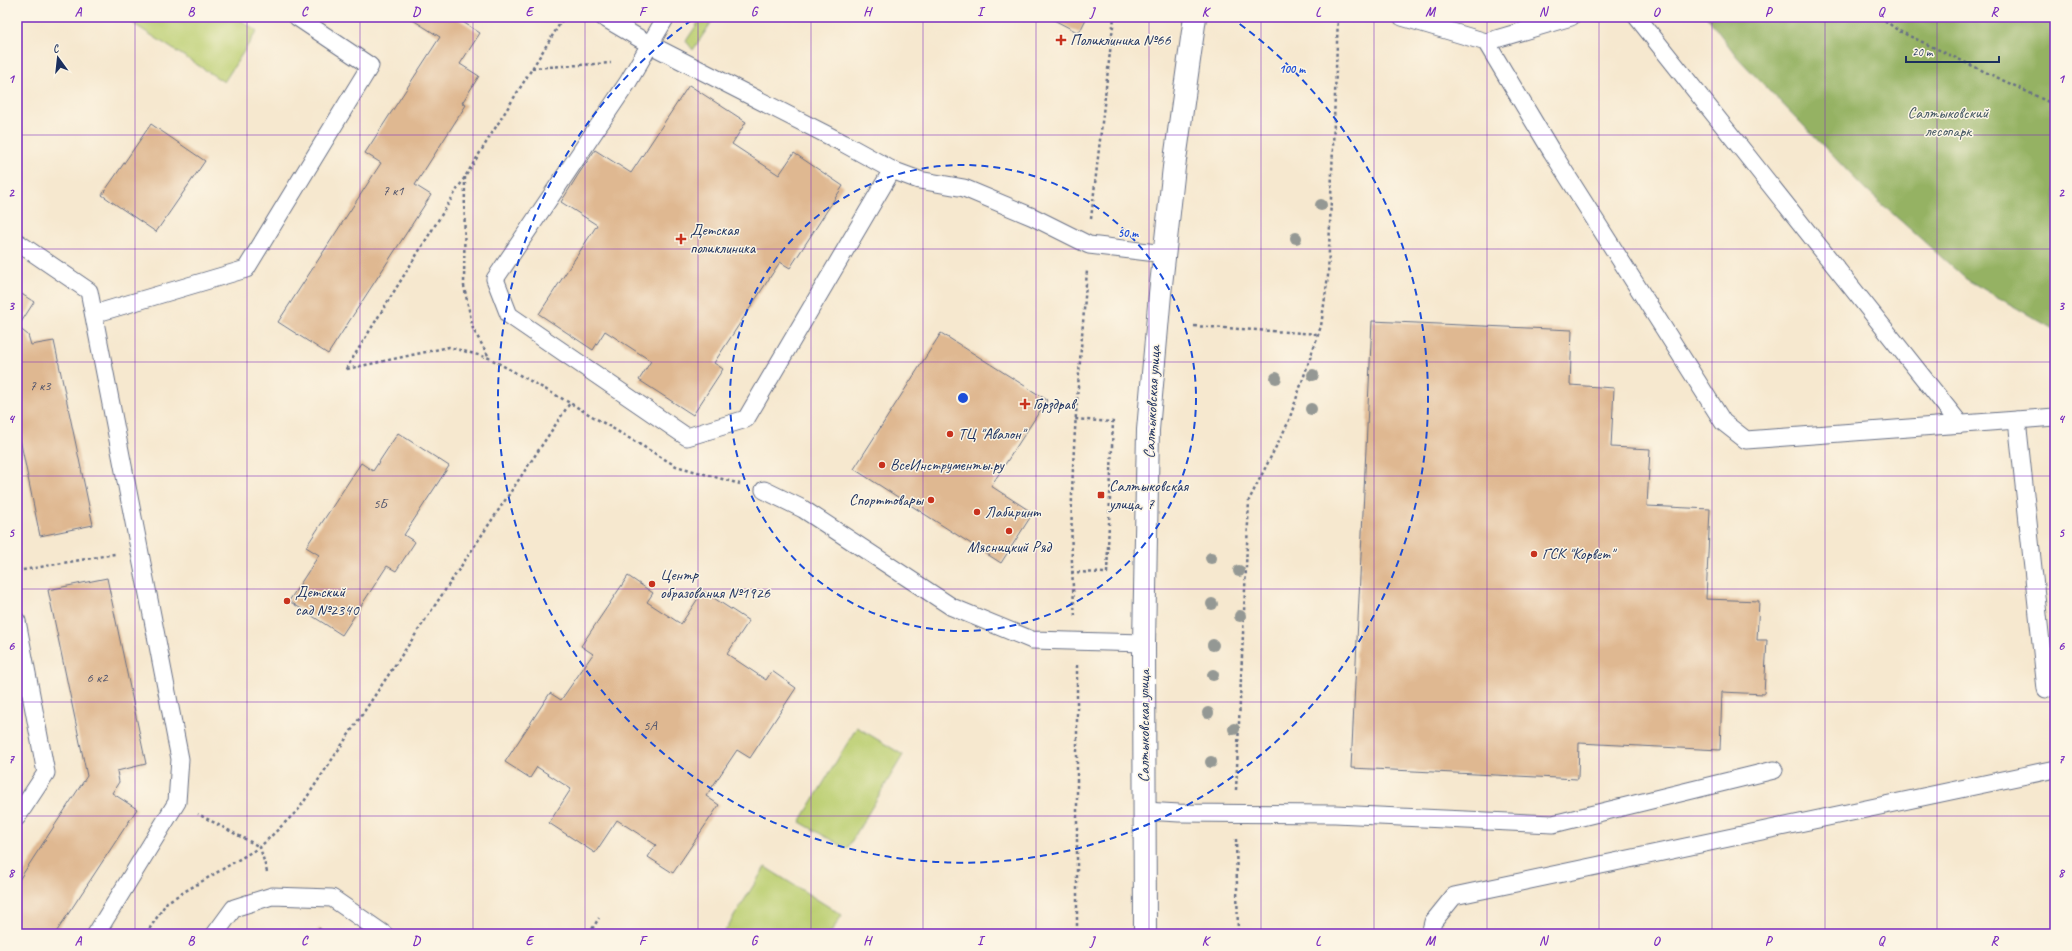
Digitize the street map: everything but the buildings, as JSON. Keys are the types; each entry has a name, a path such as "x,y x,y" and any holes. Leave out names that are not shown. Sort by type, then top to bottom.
{"street":[{"name":"Салтыковская улица","path":"1145,934 1144,643 1148,430 1157,316 1174,167 1195,17"}],"lane":[{"path":"94,314 246,270 370,66 298,17"},
{"path":"604,17 649,44 844,143 892,170 919,180 964,188 1033,217 1089,245 1165,254"},
{"path":"666,17 641,60 495,279 509,315 687,437 746,419 892,170"},
{"path":"1402,17 1486,42 1571,17"},
{"path":"1636,17 1960,424"},
{"path":"1486,42 1552,152 1723,422 1746,440 2054,417"},
{"path":"17,242 89,291 180,759 177,802 96,934"},
{"path":"2017,420 2046,689"},
{"path":"764,490 803,509 952,607 1032,640 1144,643"},
{"path":"17,621 46,773 17,817"},
{"path":"1430,934 1433,922 1454,896 2055,769"},
{"path":"1145,811 1335,814 1553,824 1774,770"},
{"path":"215,934 234,908 272,896 332,898 384,934"}],"path":[{"path":"564,17 346,369 449,347 489,358 570,403 676,466 764,490"},
{"path":"1077,934 1077,641 1071,572 1074,419 1089,245 1114,17"},
{"path":"1238,934 1235,813 1249,500 1288,423 1318,334 1328,276 1338,17"},
{"path":"1880,17 1899,31 2055,105"},
{"path":"532,68 641,60"},
{"path":"466,176 464,286 473,329 489,358"},
{"path":"1194,326 1318,334"},
{"path":"146,934 167,902 260,848 299,809 570,403"},
{"path":"1071,572 1107,573 1113,422 1074,419"},
{"path":"17,571 140,549"},
{"path":"177,802 260,848 272,896"},
{"path":"589,934 599,918"}],"green space":[{"path":"123,17 236,17 257,31 224,82"},
{"path":"702,17 715,17 693,50 686,41"},
{"name":"Салтыковский лесопарк","path":"1707,17 2055,17 2055,330 1966,279 1865,189 1738,58"},
{"path":"857,727 903,755 847,849 800,822"},
{"path":"765,867 842,915 830,934 723,934"}],"place":[{"name":"Поликлиника №66","path":"1061,40"},
{"name":"Детская поликлиника","path":"681,239"},
{"name":"Горздрав","path":"1025,404"},
{"name":"ТЦ \"Авалон\"","path":"950,434"},
{"name":"ВсеИнструменты.ру","path":"882,465"},
{"name":"Салтыковская улица, 7","path":"1101,495"},
{"name":"Спорттовары","path":"931,500"},
{"name":"Лабиринт","path":"977,512"},
{"name":"Мясницкий Ряд","path":"1009,531"},
{"name":"ГСК \"Корвет\"","path":"1534,554"},
{"name":"Центр образования №1926","path":"652,584"},
{"name":"Детский сад №2340","path":"287,601"}]}
